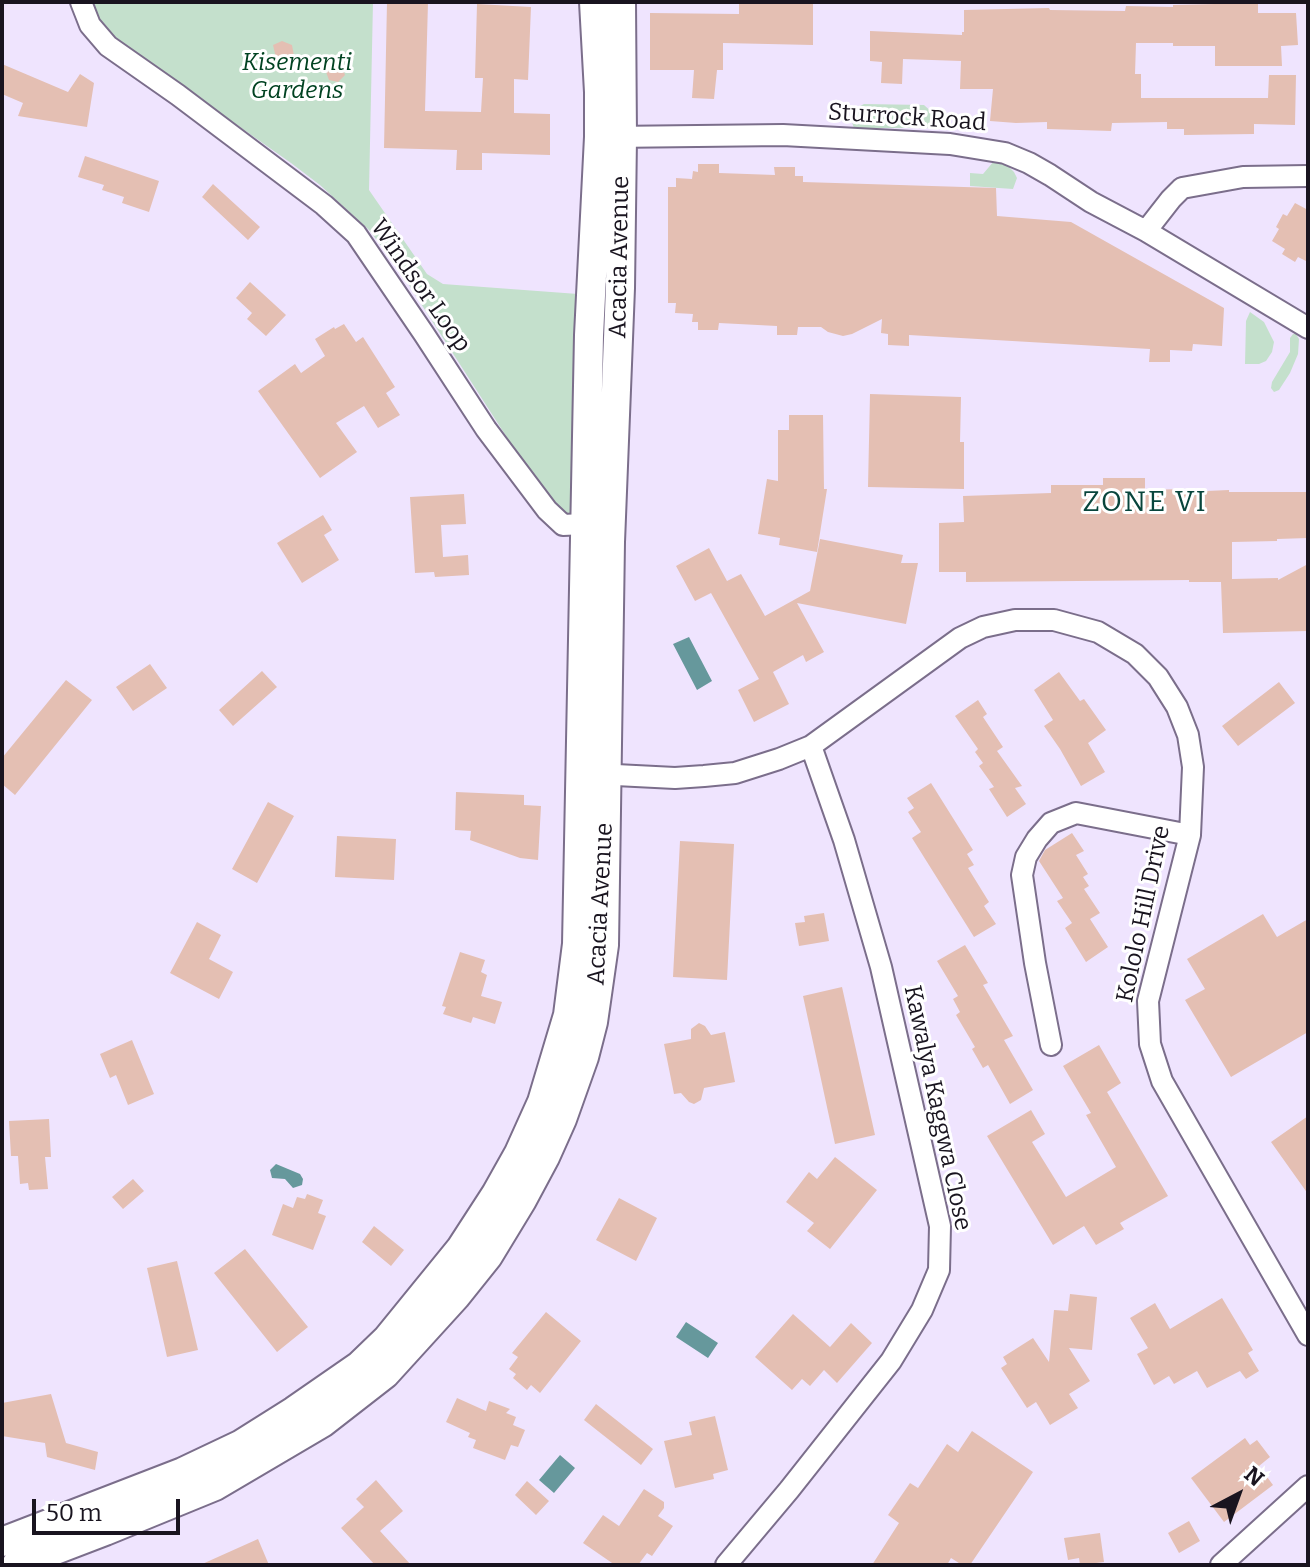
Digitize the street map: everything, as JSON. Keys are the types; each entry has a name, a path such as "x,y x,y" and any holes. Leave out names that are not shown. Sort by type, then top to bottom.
{"main road":[{"name":"Acacia Avenue","path":"2,1542 183,1472 240,1445 359,1366 387,1339 461,1248 519,1153 542,1102 568,1015 577,944 610,542 619,324 610,137 599,92 594,2"},
{"name":"Acacia Avenue","path":"16,1565 215,1486 322,1423 385,1374 488,1256 522,1200 562,1119 590,1034 604,945 593,774 584,524 589,335 621,2"}],"street":[{"name":"Windsor Loop","path":"81,2 90,25 108,46 324,205 356,234 486,429 547,510 563,525 584,524"},
{"name":"Sturrock Road","path":"610,137 783,135 950,144 1005,153 1029,163 1308,328"},
{"path":"1146,231 1182,188 1243,177 1308,176"},
{"name":"Kololo Hill Drive","path":"593,774 675,778 735,773 779,759 811,746 960,638 983,627 1015,620 1054,620 1098,632 1135,654 1158,677 1177,707 1188,735 1193,767 1190,835 1148,1001 1150,1044 1162,1081 1308,1335"},
{"name":"Kawalya Kaggwa Close","path":"726,1565 891,1361 922,1310 939,1270 940,1226 881,967 844,840 811,746"},
{"path":"1051,1045 1022,875 1026,857 1037,839 1051,823 1076,813 1190,835"},
{"path":"1221,1565 1308,1486"}],"green space":[{"name":"Kisementi Gardens","path":"95,2 373,2 369,190 427,274 443,284 578,294 572,515 559,512 524,464 398,268 369,230 291,163 129,49 104,27"},
{"path":"864,104 924,105 935,115 942,128 854,128 850,117 856,108"},
{"path":"1002,160 1017,178 1013,189 970,186 970,173 983,174 994,161"},
{"path":"1250,312 1264,322 1274,342 1266,361 1259,364 1245,364 1246,321"},
{"path":"1293,334 1299,339 1298,354 1290,373 1279,390 1274,392 1272,382 1290,352"}],"shaded area":[{"path":"689,637 712,681 697,690 673,644"},
{"path":"276,1164 300,1174 302,1185 293,1188 285,1179 272,1178 270,1170"},
{"path":"686,1322 718,1343 708,1358 676,1337"},
{"path":"560,1455 575,1468 554,1493 539,1480"}],"building":[{"path":"387,2 428,2 425,111 481,112 483,78 475,78 477,4 531,7 528,80 514,79 514,113 550,114 550,155 482,153 482,170 456,170 457,150 384,148"},
{"path":"739,2 813,2 813,45 723,43 723,70 717,70 714,99 692,98 694,70 650,70 650,13 739,14"},
{"path":"1215,2 1258,2 1258,13 1296,13 1298,45 1281,46 1282,66 1215,66 1215,46 1136,43 1135,74 1141,74 1141,98 1268,98 1269,75 1296,75 1295,125 1254,124 1254,134 1184,135 1184,129 1167,129 1167,122 1112,123 1111,131 1047,129 1047,122 990,121 993,89 960,89 961,61 903,59 902,84 881,83 882,62 870,61 870,31 962,35 964,10 1049,8 1125,11 1126,6 1173,7"},
{"path":"282,41 292,45 294,56 285,62 276,58 273,45"},
{"path":"322,61 341,64 345,75 338,82 329,80"},
{"path":"2,64 68,92 80,74 94,83 87,127 18,116 23,103 2,94"},
{"path":"85,156 159,181 149,212 122,203 124,197 102,190 104,185 78,177"},
{"path":"698,164 719,164 719,173 775,175 774,167 795,167 795,176 803,176 803,182 996,188 997,216 1071,222 1224,308 1222,346 1193,344 1192,351 1170,350 1170,362 1149,362 1150,349 909,335 909,346 888,345 888,334 881,333 882,319 843,336 821,327 798,327 797,335 777,335 777,326 719,323 718,330 698,330 698,322 692,322 693,314 675,313 676,303 668,303 668,187 676,187 676,178 692,179 693,171 698,172"},
{"path":"213,184 260,227 248,240 202,197"},
{"path":"1295,203 1308,210 1308,262 1298,257 1295,262 1282,254 1285,249 1272,241 1283,214 1287,216"},
{"path":"250,282 286,315 266,336 247,319 252,313 236,298"},
{"path":"344,324 356,342 363,337 395,387 386,393 400,415 378,428 364,406 336,423 357,452 320,478 258,391 295,364 301,373 325,356 315,339"},
{"path":"870,394 961,397 960,442 964,442 964,489 868,487"},
{"path":"789,415 823,415 824,489 827,489 817,552 779,545 780,538 758,534 767,479 778,481 778,430 789,430"},
{"path":"1103,478 1145,478 1145,490 1308,492 1308,538 1232,542 1232,579 1278,580 1308,564 1308,631 1223,633 1221,582 966,582 966,572 939,572 939,523 964,522 963,496 1051,493 1051,485 1103,485"},
{"path":"464,494 466,524 441,525 443,557 468,555 469,575 435,577 434,572 415,573 410,497"},
{"path":"323,515 332,530 324,535 339,560 302,583 277,543"},
{"path":"820,539 903,555 901,563 918,563 906,624 797,603 824,652 806,662 803,655 773,672 789,704 754,722 738,690 759,679 711,593 695,601 676,566 709,548 727,581 741,574 765,616 810,591"},
{"path":"150,664 167,688 133,711 116,687"},
{"path":"262,671 277,687 233,726 219,710"},
{"path":"1059,672 1080,701 1084,699 1106,730 1088,743 1105,772 1081,786 1044,726 1053,720 1034,690"},
{"path":"66,680 92,700 15,795 2,784 2,758"},
{"path":"1279,682 1295,703 1238,746 1222,726"},
{"path":"978,700 987,714 983,717 1003,747 997,751 1022,786 1015,788 1026,804 1007,817 989,789 994,787 979,766 983,763 975,752 978,749 955,716"},
{"path":"931,783 973,850 967,854 974,865 968,868 989,902 984,906 996,924 974,937 912,838 921,832 908,812 914,808 907,798"},
{"path":"456,792 524,795 524,805 541,806 538,860 520,858 470,840 471,831 455,830"},
{"path":"268,802 294,816 257,883 232,869"},
{"path":"1072,833 1084,851 1076,855 1088,874 1083,877 1089,886 1084,889 1100,913 1090,919 1108,947 1086,962 1065,928 1072,923 1057,901 1063,898 1039,861 1045,850"},
{"path":"337,836 396,839 394,880 335,877"},
{"path":"680,841 734,844 727,980 673,977"},
{"path":"824,913 829,941 799,946 795,923 805,922 804,916"},
{"path":"1263,914 1277,937 1308,919 1308,1032 1231,1077 1185,1000 1205,989 1187,959"},
{"path":"197,922 221,935 209,959 233,972 219,999 170,973"},
{"path":"965,945 988,983 983,985 1013,1036 1004,1040 1033,1090 1010,1104 988,1065 983,1068 972,1049 975,1047 956,1015 960,1012 953,999 958,996 937,961"},
{"path":"460,952 485,960 481,972 487,975 481,996 502,1002 495,1024 473,1017 471,1023 443,1014 446,1007 442,1006"},
{"path":"842,987 875,1135 835,1144 803,996"},
{"path":"699,1023 711,1035 725,1032 735,1082 704,1088 701,1100 694,1104 681,1093 674,1094 664,1044 691,1039 691,1029"},
{"path":"132,1040 154,1094 128,1105 116,1075 110,1078 100,1054"},
{"path":"1099,1045 1121,1083 1107,1092 1168,1196 1120,1223 1124,1229 1096,1245 1084,1226 1053,1245 987,1136 1031,1110 1045,1134 1032,1142 1066,1197 1116,1167 1086,1115 1091,1113 1063,1066"},
{"path":"1308,1116 1308,1194 1271,1142"},
{"path":"49,1119 51,1157 45,1157 48,1189 29,1190 28,1183 20,1184 18,1156 11,1156 9,1121"},
{"path":"835,1157 877,1190 830,1249 807,1231 814,1223 786,1202 809,1172 817,1179"},
{"path":"133,1179 144,1191 123,1209 112,1197"},
{"path":"307,1194 323,1200 318,1213 326,1216 313,1250 272,1235 283,1204 293,1208 297,1197 305,1199"},
{"path":"619,1198 657,1218 636,1261 596,1240"},
{"path":"374,1226 404,1250 391,1266 362,1242"},
{"path":"245,1249 308,1327 277,1352 214,1273"},
{"path":"177,1261 198,1350 167,1357 147,1268"},
{"path":"1070,1294 1097,1297 1092,1350 1069,1348 1090,1381 1069,1394 1078,1408 1050,1425 1036,1402 1027,1408 1001,1368 1007,1364 1003,1357 1033,1338 1049,1362 1054,1310 1068,1311"},
{"path":"1222,1298 1253,1350 1248,1353 1259,1371 1246,1379 1240,1371 1207,1388 1197,1371 1174,1384 1169,1376 1154,1385 1137,1354 1148,1348 1130,1318 1155,1303 1170,1329"},
{"path":"546,1312 581,1341 540,1393 531,1385 527,1390 513,1378 516,1374 509,1369 518,1357 512,1353"},
{"path":"793,1314 830,1347 851,1323 872,1343 837,1383 824,1370 810,1386 802,1379 792,1390 755,1357"},
{"path":"51,1394 66,1443 98,1452 95,1470 47,1457 45,1443 2,1436 2,1403"},
{"path":"457,1398 486,1411 489,1401 510,1409 506,1413 516,1417 513,1425 525,1430 518,1447 511,1445 505,1460 473,1448 476,1440 468,1437 470,1433 446,1422"},
{"path":"596,1404 653,1449 641,1465 584,1420"},
{"path":"715,1416 728,1470 713,1474 714,1479 675,1488 664,1441 692,1435 689,1422"},
{"path":"972,1431 1033,1472 970,1565 962,1565 951,1558 947,1565 872,1565 899,1523 888,1515 910,1483 918,1488 947,1444 958,1452"},
{"path":"1245,1438 1250,1445 1257,1440 1270,1457 1259,1466 1273,1485 1224,1522 1191,1478"},
{"path":"376,1480 403,1511 380,1531 411,1565 375,1565 341,1528 364,1507 356,1499"},
{"path":"527,1481 549,1501 536,1515 515,1495"},
{"path":"644,1489 664,1502 658,1516 673,1526 652,1556 647,1553 638,1565 615,1565 583,1543 603,1515 619,1526"},
{"path":"1189,1521 1200,1541 1179,1553 1168,1533"},
{"path":"1100,1533 1104,1562 1080,1565 1079,1558 1068,1560 1064,1538"},
{"path":"258,1539 269,1565 200,1565"}],"district":[{"name":"ZONE VI","path":"1145,503"}]}
